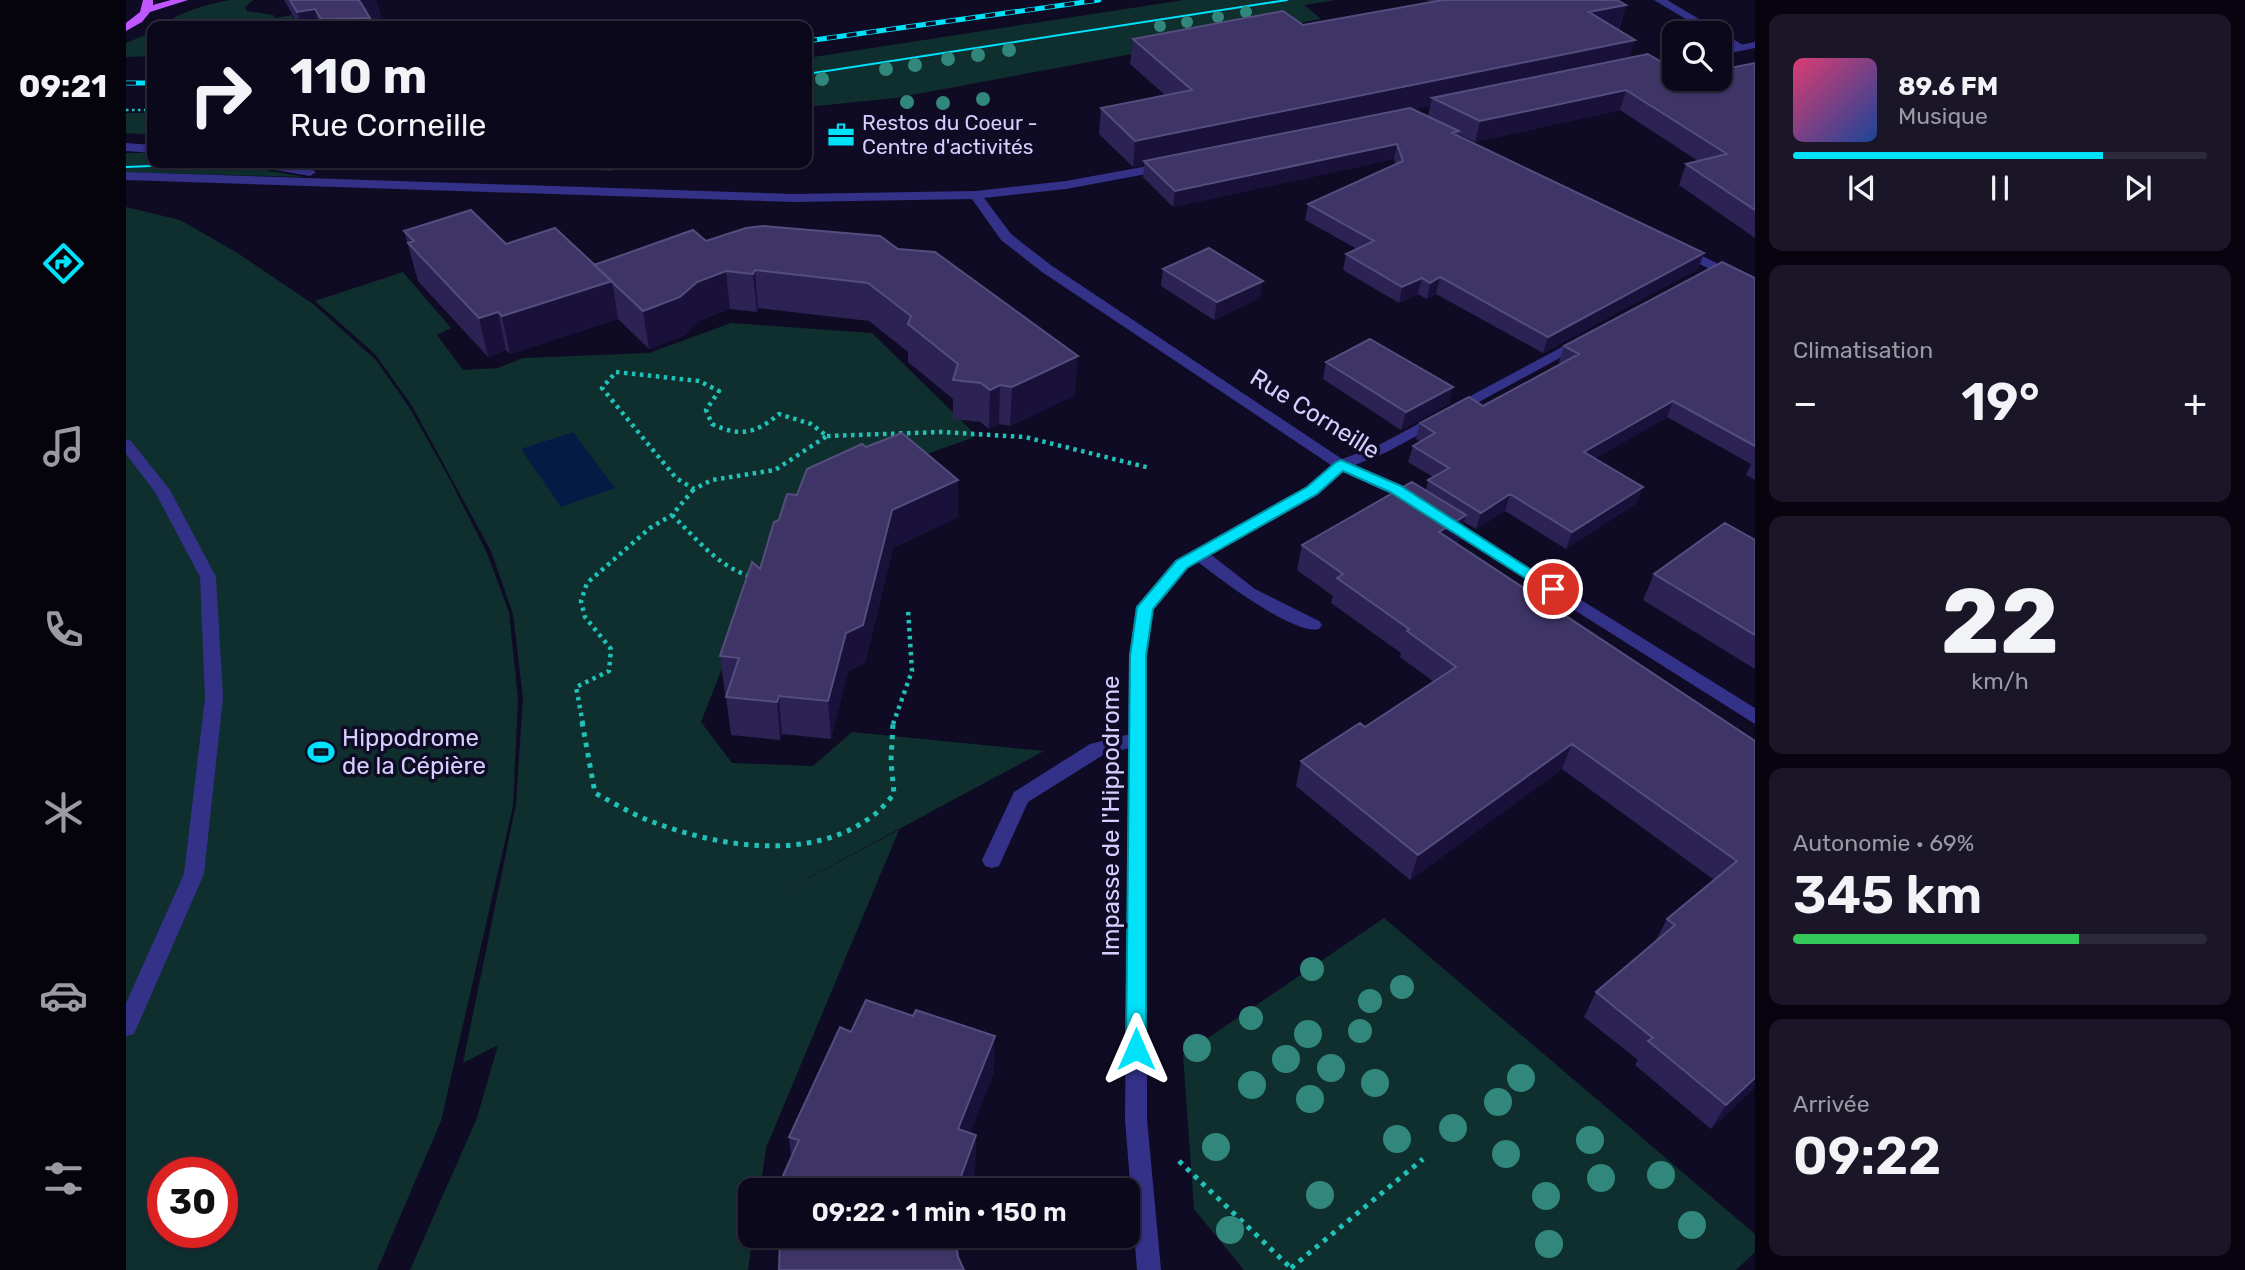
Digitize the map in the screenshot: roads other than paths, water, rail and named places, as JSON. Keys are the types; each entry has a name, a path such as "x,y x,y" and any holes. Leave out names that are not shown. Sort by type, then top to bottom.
{"main road":[{"path":"126,27 148,5 183,0"}],"street":[{"path":"1659,0 1695,21"},
{"path":"1732,42 1742,48"},
{"path":"1732,50 1755,45"},
{"path":"1623,72 1662,64"},
{"path":"126,146 147,148"},
{"path":"126,176 794,198 976,195 1066,186 1174,165"},
{"path":"288,168 379,183"},
{"name":"Rue Corneille","path":"976,195 1006,237 1047,269 1341,465 1395,489 1755,717"},
{"path":"1668,243 1711,272 1755,287"},
{"path":"1341,465 1382,449 1598,333"},
{"path":"126,444 162,490 208,577 214,698 194,874 126,1027"},
{"name":"Impasse de l'Hippodrome","path":"1149,1270 1136,1119 1138,656 1145,607 1181,564 1312,491 1341,465"},
{"path":"1199,554 1249,593 1313,625"},
{"path":"992,860 1021,797 1097,749 1138,738"}],"water":[{"path":"573,432 615,488 561,507 521,449"}],"tram line":[{"path":"812,73 1287,0"},
{"path":"126,167 147,166"}],"railway":[{"path":"812,40 1099,0"},
{"path":"126,83 147,83"}],"place":[{"name":"Restos du Coeur - Centre d'activités","path":"841,135"},
{"name":"Hippodrome de la Cépière","path":"321,752"}]}
